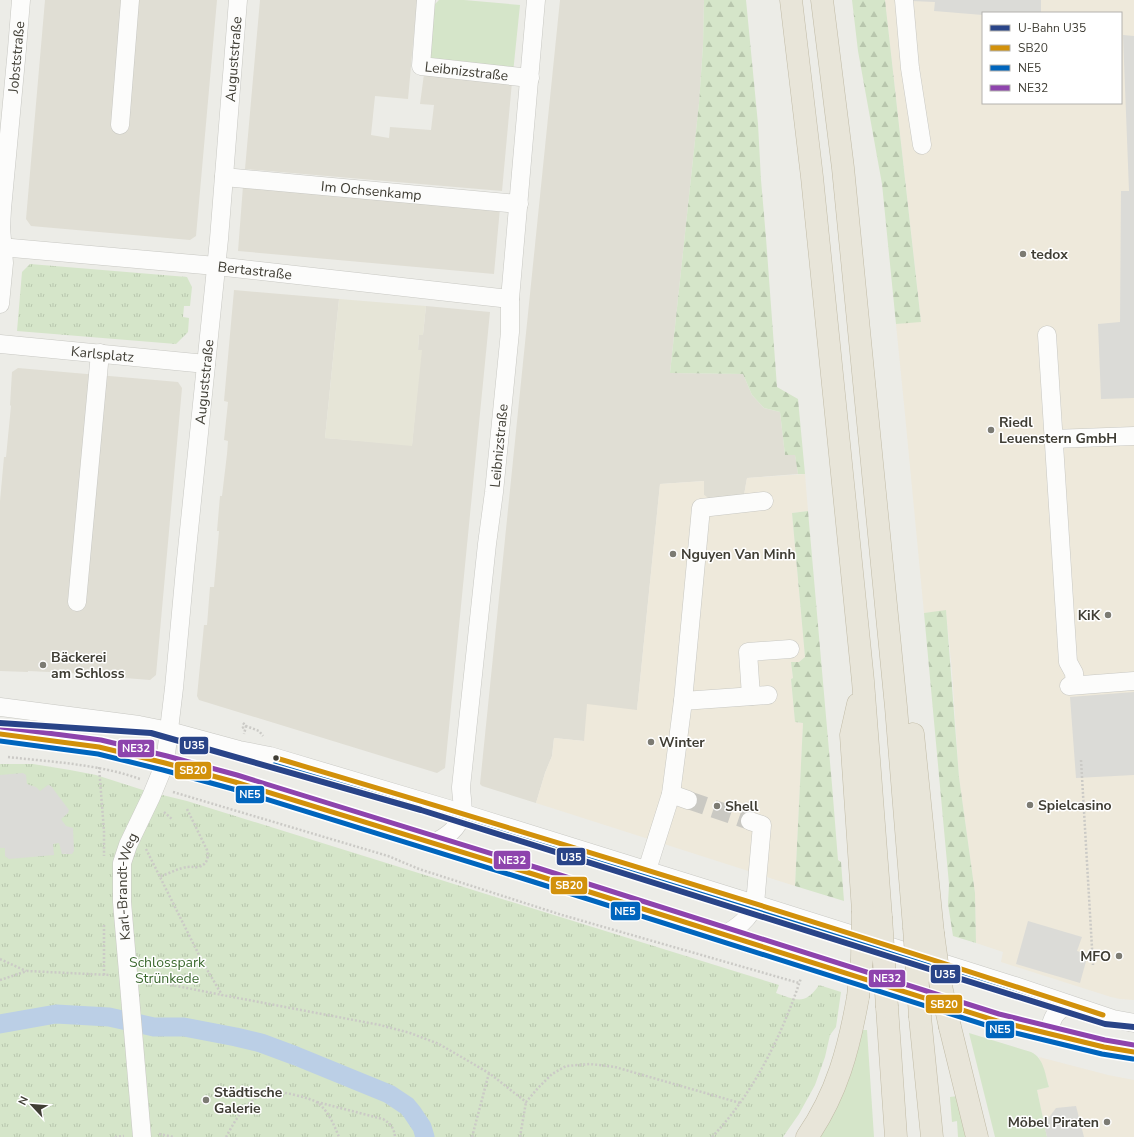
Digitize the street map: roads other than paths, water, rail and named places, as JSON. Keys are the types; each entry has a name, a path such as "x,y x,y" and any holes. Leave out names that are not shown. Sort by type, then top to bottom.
{"highway":[{"path":"790,0 812,177 863,681 872,914 888,1007 896,1137"},
{"path":"822,0 842,168 896,707 923,930 920,1017 932,1137"},
{"path":"807,1137 830,1097 841,1070 852,1032 858,997 862,958 872,914"},
{"path":"923,930 940,977 950,1027 977,1137"}],"street":[{"name":"Jobststraße","path":"0,304 4,263 1,228 2,209 21,0"},
{"path":"120,125 130,0"},
{"name":"Auguststraße","path":"165,763 174,688 219,239 238,0"},
{"name":"Leibnizstraße","path":"426,0 421,66 530,78"},
{"name":"Leibnizstraße","path":"462,812 461,788 496,477 510,332 510,299 536,0"},
{"path":"904,0 910,68 922,145"},
{"name":"Im Ochsenkamp","path":"224,176 519,204"},
{"name":"Bertastraße","path":"2,247 216,266 510,299"},
{"path":"1047,335 1068,662 1074,673 1072,686 1134,681"},
{"name":"Karlsplatz","path":"0,344 206,364"},
{"path":"77,602 100,353"},
{"path":"1054,439 1134,436"},
{"path":"647,870 671,794 683,701 701,508 764,501"},
{"path":"683,701 760,696 748,652 790,649"},
{"path":"0,707 139,725 169,731 239,750 270,756 462,812 1005,983 1114,1019 1134,1023"},
{"path":"0,734 99,747 235,782 434,843 997,1021 1104,1047 1134,1052"},
{"name":"Karl-Brandt-Weg","path":"142,1137 122,902 122,864 135,828 156,787 165,763"},
{"path":"671,794 688,800"},
{"path":"434,843 447,836 456,827 462,812"},
{"path":"724,935 743,923 752,912 755,904 762,825 750,821"},
{"path":"1049,1033 1052,1020 1059,1010 1067,1004"},
{"path":"1114,1019 1134,1019"}],"waterway":[{"path":"0,1024 56,1014 109,1017 154,1027 184,1027 261,1043 389,1094 407,1106 422,1127 425,1137"}],"tunnel":[{"path":"688,800 750,821"}],"metro line":[{"name":"U35","path":"0,723 151,733 421,810 1105,1024 1134,1027"}],"place":[{"name":"tedox","path":"1023,254"},
{"name":"Riedl Leuenstern GmbH","path":"991,430"},
{"name":"Nguyen Van Minh","path":"673,554"},
{"name":"KiK","path":"1108,615"},
{"name":"Bäckerei am Schloss","path":"43,665"},
{"name":"Winter","path":"651,742"},
{"name":"Spielcasino","path":"1030,805"},
{"name":"Shell","path":"717,806"},
{"name":"MFO","path":"1119,956"},
{"name":"Städtische Galerie","path":"206,1100"},
{"name":"Möbel Piraten","path":"1107,1122"}],"park label":[{"name":"Schlosspark Strünkede","path":"167,970"}]}
